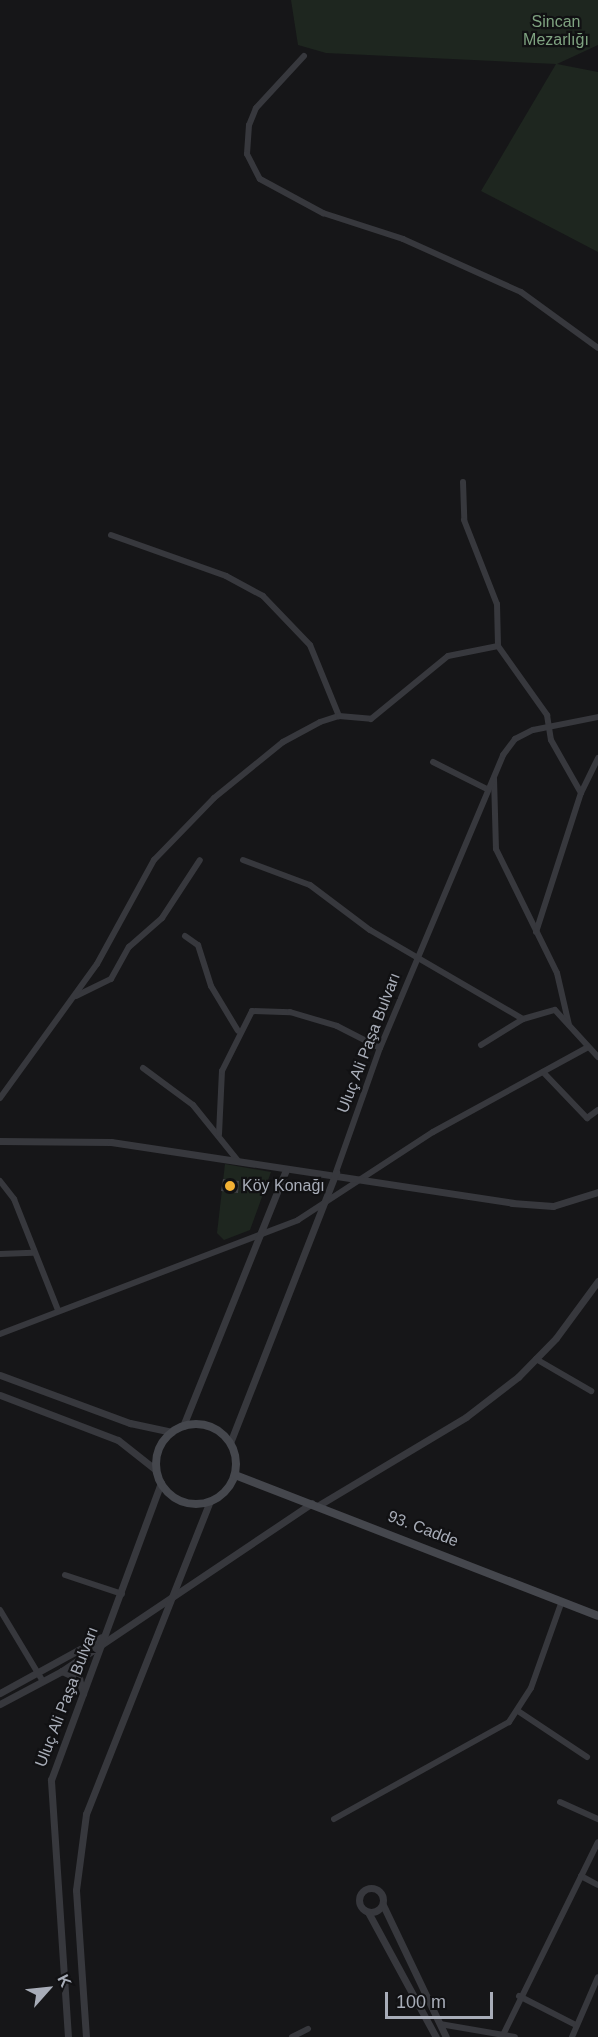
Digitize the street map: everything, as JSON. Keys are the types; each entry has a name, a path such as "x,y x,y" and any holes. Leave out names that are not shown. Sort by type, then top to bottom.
{"main road":[{"path":"183,1426 209,1426 230,1443 235,1475 225,1492 208,1503 177,1500 161,1483 156,1470 160,1446 172,1432 183,1426"},
{"name":"93. Cadde","path":"235,1475 316,1504 598,1616"}],"street":[{"path":"304,56 256,108 249,126 247,154 260,179 323,213 403,239 521,292 598,348"},
{"path":"463,482 464,520 497,604 498,646 536,695 564,768 581,793"},
{"path":"111,535 226,576 263,596 310,645 339,716"},
{"path":"0,1098 75,997 137,898 154,860 182,827 284,742 339,716 371,719 448,656 498,646"},
{"name":"Uluç Ali Paşa Bulvarı","path":"230,1443 336,1172 381,1048 494,772 515,740 549,725 598,717"},
{"path":"536,932 581,793 598,758"},
{"path":"433,762 487,789"},
{"path":"494,772 496,849 557,973 570,1029"},
{"path":"75,997 111,979 129,947 162,918 200,860"},
{"path":"243,860 310,885 370,930 419,956 523,1019"},
{"path":"186,936 198,945 211,986 238,1031"},
{"path":"482,1045 523,1019 555,1010 598,1057"},
{"path":"219,1134 222,1071 238,1031 252,1011 290,1012 337,1026 381,1048"},
{"path":"0,1335 58,1310 262,1233 322,1207 433,1132 588,1047"},
{"path":"143,1068 148,1077 174,1088 219,1134 239,1162"},
{"path":"543,1072 587,1118 598,1110"},
{"path":"0,1141 111,1142 286,1170 336,1172 359,1182 553,1206 598,1191"},
{"path":"183,1426 286,1170"},
{"path":"0,1182 14,1199 33,1252 58,1310"},
{"path":"0,1254 33,1252"},
{"path":"0,1704 62,1671 316,1504 466,1417 536,1359 598,1281"},
{"path":"536,1359 591,1391"},
{"path":"0,1375 130,1423 172,1432"},
{"path":"0,1395 118,1440 156,1470"},
{"name":"Uluç Ali Paşa Bulvarı","path":"68,2037 49,1804 57,1761 99,1646 108,1631 123,1594 161,1483"},
{"path":"86,2037 76,1890 86,1814 208,1503"},
{"path":"65,1575 123,1594"},
{"path":"334,1819 489,1737 518,1711 562,1601"},
{"path":"0,1610 42,1680"},
{"path":"0,1693 108,1631"},
{"path":"62,1671 79,1679 83,1694"},
{"path":"518,1711 587,1757"},
{"path":"560,1802 598,1819"},
{"path":"502,2036 519,1996 598,1842"},
{"path":"581,1876 598,1885"},
{"path":"436,2037 368,1912 359,1901 367,1889 381,1893 383,1905 446,2037"},
{"path":"368,1912 383,1905"},
{"path":"572,2037 598,1977"},
{"path":"519,1996 576,2025"},
{"path":"440,2024 515,2037"},
{"path":"292,2037 308,2029"}],"green space":[{"name":"Sincan Mezarlığı","path":"291,0 598,0 598,45 557,64 598,72 598,252 481,191 556,64 326,53 298,45"},
{"path":"225,1164 271,1172 250,1230 224,1240 217,1233"}],"building":[{"name":"Köy Konağı","path":"223,1179 239,1181 238,1193 221,1191"}],"place":[{"name":"Köy Konağı","path":"230,1186"}]}
